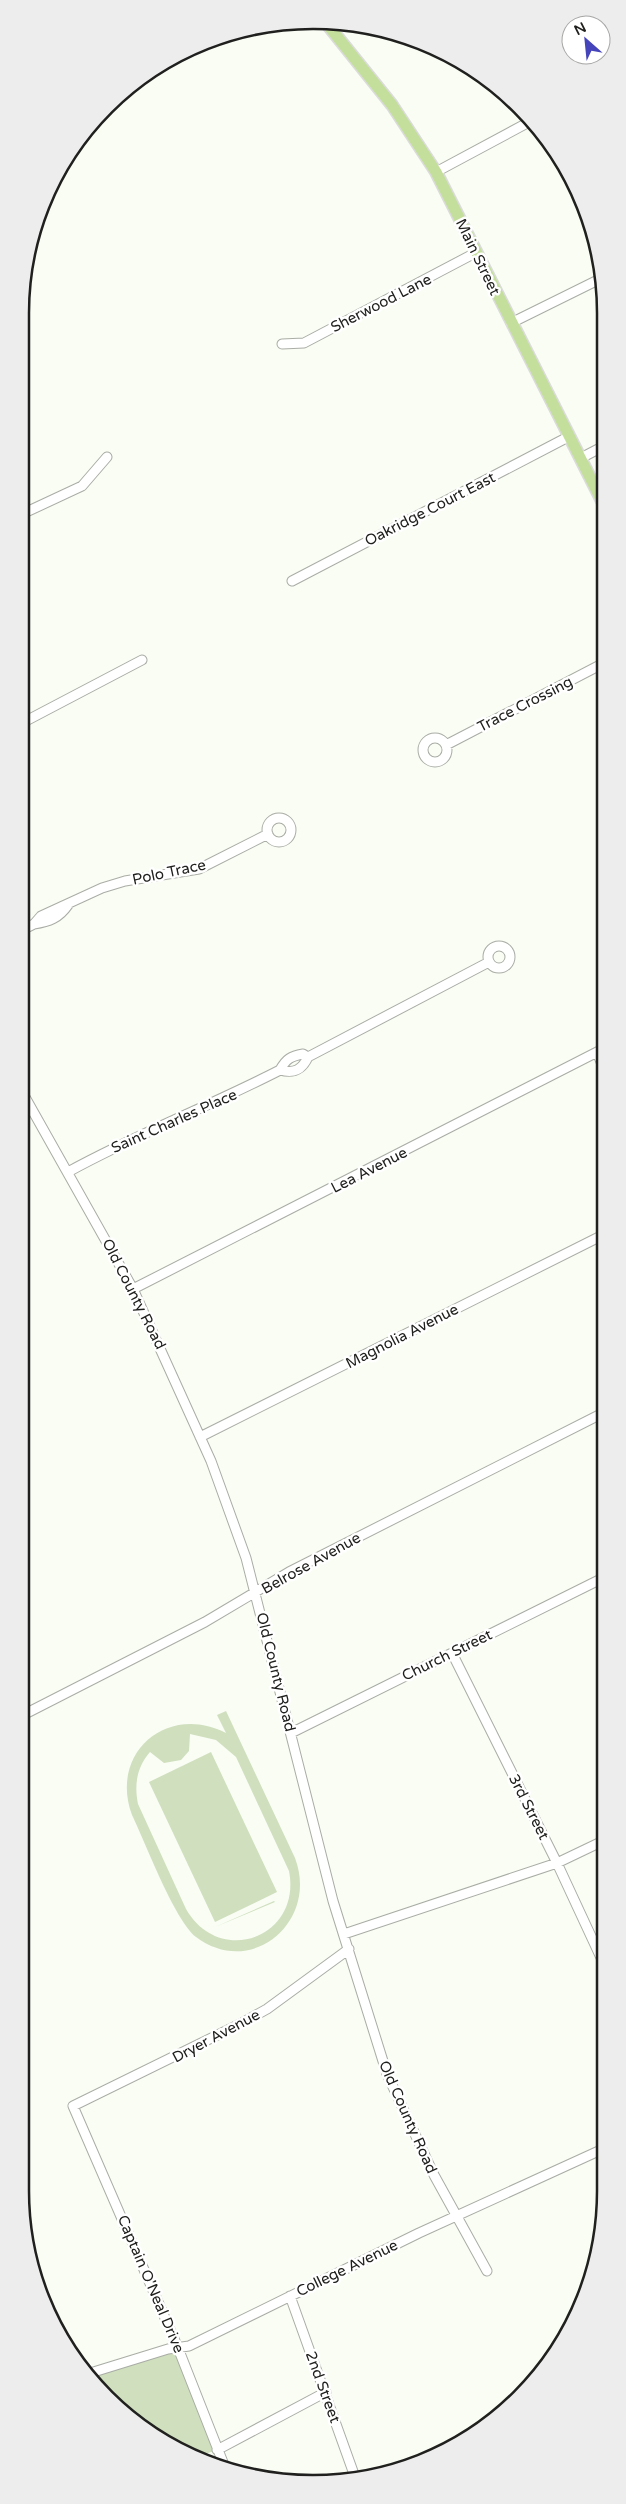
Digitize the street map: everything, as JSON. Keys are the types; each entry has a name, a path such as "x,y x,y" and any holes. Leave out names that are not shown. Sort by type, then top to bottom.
{"main road":[{"name":"Main Street","path":"331,29 392,106 436,172 568,437 597,491"}],"street":[{"path":"436,172 486,143 525,124"},
{"name":"Sherwood Lane","path":"282,344 304,343 476,252"},
{"path":"511,323 596,281"},
{"name":"Oakridge Court East","path":"292,582 568,437"},
{"path":"581,458 597,450"},
{"path":"29,511 82,486 107,457"},
{"path":"29,719 142,660"},
{"name":"Trace Crossing","path":"446,745 597,667"},
{"name":"Polo Trace","path":"29,926 41,916 102,888 125,881 199,869 268,834"},
{"name":"Saint Charles Place","path":"280,1070 288,1072 297,1071 304,1065 308,1057 489,962"},
{"name":"Lea Avenue","path":"133,1289 597,1052"},
{"name":"Saint Charles Place","path":"68,1172 127,1141 234,1094 280,1070 285,1060 292,1056 303,1054 308,1057"},
{"name":"Old County Road","path":"29,1102 133,1289 200,1437 235,1525 292,1733 333,1901 389,2079 456,2218 486,2272"},
{"name":"Magnolia Avenue","path":"200,1437 597,1238"},
{"name":"Belrose Avenue","path":"29,1712 204,1622 288,1572 597,1416"},
{"name":"Church Street","path":"292,1733 597,1581"},
{"name":"3rd Street","path":"452,1653 597,1947"},
{"path":"344,1934 557,1863 597,1844"},
{"name":"Dryer Avenue","path":"74,2106 267,2009 349,1948"},
{"name":"Captain O'Neal Drive","path":"74,2106 178,2348 222,2460"},
{"name":"College Avenue","path":"94,2372 168,2349 189,2346 420,2233 456,2218 492,2198 597,2152"},
{"name":"2nd Street","path":"290,2296 353,2472"},
{"path":"217,2450 326,2392"}],"green space":[{"path":"226,1711 295,1858 300,1881 298,1903 289,1922 276,1937 258,1947 238,1951 217,1948 196,1937 188,1928 170,1898 153,1862 132,1815 127,1792 129,1772 136,1754 148,1740 164,1729 183,1724 204,1725 226,1733 217,1715","holes":["190,1734 216,1740 236,1757 289,1871 290,1894 283,1913 271,1928 255,1937 237,1940 218,1937 201,1927 186,1909 138,1804 137,1797 139,1770 150,1752 164,1763 181,1760 189,1751"]},
{"path":"211,1752 277,1892 215,1922 149,1782"},
{"path":"274,1901 275,1902 215,1927"},
{"path":"178,2348 217,2450 204,2454 155,2427 126,2405 94,2372"}]}
